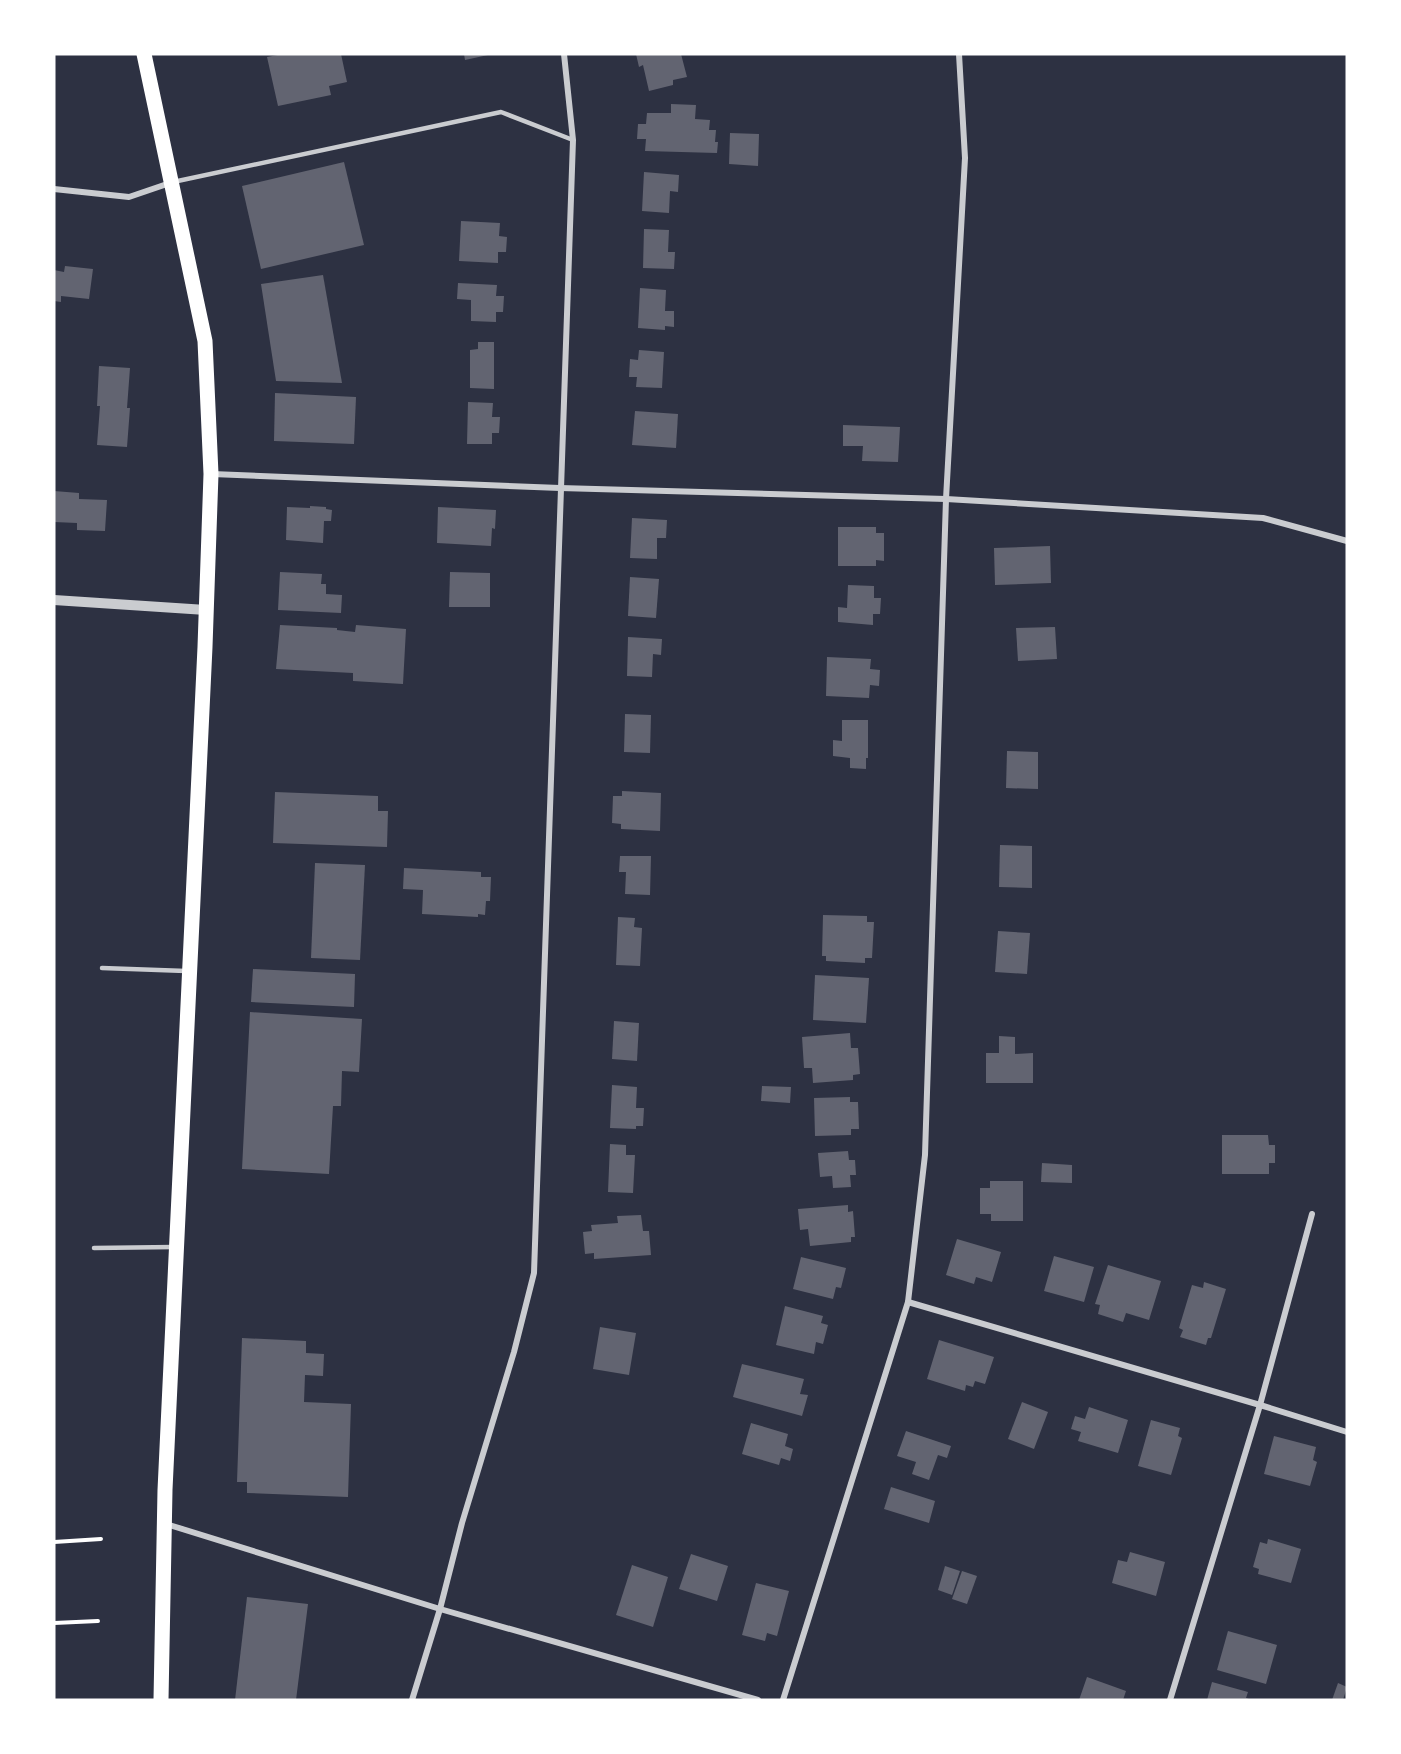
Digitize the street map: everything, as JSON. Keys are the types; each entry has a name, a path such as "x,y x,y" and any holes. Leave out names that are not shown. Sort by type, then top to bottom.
{"main road":[{"path":"144,54 205,341 211,474 163,1523 161,1700"}],"street":[{"path":"412,1700 440,1609 462,1523 514,1352 534,1273 573,140 564,54"},
{"path":"783,1700 908,1302 925,1155 946,499 965,158 959,54"},
{"path":"54,189 129,197 171,183"},
{"path":"211,474 560,488 946,499 1263,518 1347,541"},
{"path":"54,600 206,610"},
{"path":"1170,1700 1260,1405 1312,1214"},
{"path":"908,1302 1347,1432"},
{"path":"163,1523 440,1609 758,1700"}],"lane":[{"path":"171,183 501,112 573,140"},
{"path":"102,968 189,972"},
{"path":"94,1248 176,1247"}],"path":[{"path":"54,1542 101,1539"},
{"path":"54,1623 98,1621"}],"building":[{"path":"283,54 341,54 347,82 329,86 331,95 278,106 267,57"},
{"path":"464,54 488,54 488,55 465,60"},
{"path":"636,54 681,54 687,77 673,80 673,85 649,91 643,65 639,67"},
{"path":"671,104 696,105 695,119 710,120 709,130 716,130 717,153 645,151 646,139 637,139 638,124 646,124 647,113 671,113"},
{"path":"730,133 759,134 758,166 729,164"},
{"path":"344,162 364,245 261,269 242,186"},
{"path":"644,172 679,175 678,192 670,191 669,213 642,211"},
{"path":"461,221 500,223 499,236 507,237 506,252 498,252 498,263 459,261"},
{"path":"644,229 669,230 668,252 675,252 674,269 643,268"},
{"path":"65,266 93,269 89,299 61,296 61,302 54,301 54,270 64,272"},
{"path":"323,275 342,383 276,381 261,284"},
{"path":"458,283 497,285 496,296 504,296 503,312 496,312 496,322 471,321 471,300 457,299"},
{"path":"640,288 666,290 665,311 674,311 674,327 665,326 665,330 638,328"},
{"path":"478,342 494,342 494,389 470,388 470,350 478,349"},
{"path":"639,350 664,352 662,388 636,387 637,377 629,377 630,359 638,360"},
{"path":"99,366 130,368 127,447 97,445 100,406 97,406"},
{"path":"275,393 356,397 354,444 274,441"},
{"path":"468,402 493,403 492,417 500,417 499,433 492,433 492,444 467,444"},
{"path":"635,411 678,414 676,448 632,445"},
{"path":"843,425 900,427 898,462 862,461 863,446 843,446"},
{"path":"54,491 79,493 79,499 107,500 105,531 77,530 77,523 54,522"},
{"path":"310,506 326,507 332,510 331,521 324,521 323,543 286,540 287,507 310,508"},
{"path":"438,507 496,510 491,546 437,543"},
{"path":"632,518 667,520 666,538 657,538 657,559 630,558"},
{"path":"838,527 876,527 876,533 884,533 884,561 876,560 876,566 838,566"},
{"path":"1050,546 1051,583 995,585 994,548"},
{"path":"280,572 322,574 321,584 326,584 326,594 342,595 341,613 278,610"},
{"path":"450,572 490,573 490,607 449,607"},
{"path":"630,577 659,579 656,618 628,616"},
{"path":"848,585 874,586 874,598 881,598 880,614 873,614 873,625 838,622 838,607 847,608"},
{"path":"280,625 337,628 337,630 355,632 356,625 406,629 403,684 353,681 353,673 276,669"},
{"path":"1055,627 1057,659 1018,661 1016,628"},
{"path":"628,637 662,639 661,655 653,654 652,677 627,676"},
{"path":"827,657 871,659 870,669 880,670 879,686 870,685 869,698 826,696"},
{"path":"625,714 651,715 650,753 624,752"},
{"path":"842,720 868,720 866,769 850,768 850,758 833,756 833,740 842,741"},
{"path":"1007,751 1038,752 1038,789 1006,788"},
{"path":"622,791 661,793 660,831 621,829 621,824 612,823 613,796 622,796"},
{"path":"275,792 378,796 378,811 388,811 387,847 273,843"},
{"path":"1000,845 1032,846 1032,888 999,887"},
{"path":"620,856 651,856 650,895 625,894 626,872 619,872"},
{"path":"315,863 365,865 360,960 311,958"},
{"path":"404,868 481,872 481,877 491,877 490,901 486,901 485,915 478,914 478,917 422,914 423,890 403,889"},
{"path":"823,915 867,916 867,922 874,922 872,958 865,958 865,963 826,961 826,956 822,956"},
{"path":"618,917 635,918 634,927 642,928 640,966 616,965"},
{"path":"998,931 1030,933 1027,974 995,972"},
{"path":"253,969 355,974 354,1007 251,1002"},
{"path":"815,975 869,978 866,1023 813,1020"},
{"path":"250,1012 362,1019 359,1072 342,1071 341,1106 333,1106 329,1174 242,1169"},
{"path":"614,1021 639,1023 637,1061 612,1059"},
{"path":"850,1033 851,1048 858,1048 860,1074 853,1075 853,1080 813,1083 812,1068 804,1068 802,1037"},
{"path":"999,1036 1015,1037 1015,1054 1033,1053 1033,1083 986,1083 986,1053 999,1053"},
{"path":"612,1085 637,1087 636,1108 644,1108 643,1126 636,1126 636,1129 610,1128"},
{"path":"762,1086 791,1087 790,1103 761,1101"},
{"path":"850,1097 850,1102 858,1102 859,1129 851,1129 851,1135 815,1136 814,1098"},
{"path":"1222,1135 1268,1135 1269,1145 1275,1145 1275,1163 1269,1163 1269,1174 1222,1174"},
{"path":"610,1144 626,1145 626,1155 635,1155 633,1193 608,1192"},
{"path":"848,1151 849,1160 855,1160 856,1175 850,1175 851,1187 833,1188 832,1176 820,1177 818,1153"},
{"path":"1042,1163 1072,1165 1072,1183 1041,1182"},
{"path":"990,1181 1023,1181 1023,1221 991,1221 991,1214 980,1214 980,1188 990,1188"},
{"path":"848,1205 848,1212 853,1211 855,1237 851,1237 851,1242 810,1246 808,1229 800,1230 798,1209"},
{"path":"641,1215 643,1231 649,1231 651,1255 594,1259 594,1253 585,1254 583,1232 592,1231 591,1225 618,1223 617,1216"},
{"path":"957,1239 1001,1252 992,1282 976,1277 974,1284 946,1275"},
{"path":"1054,1256 1094,1267 1084,1302 1044,1291"},
{"path":"801,1257 846,1268 841,1288 836,1287 833,1299 793,1289"},
{"path":"1108,1265 1161,1281 1149,1320 1126,1313 1123,1322 1098,1314 1100,1305 1095,1304"},
{"path":"1204,1282 1226,1289 1211,1338 1208,1338 1206,1345 1180,1337 1183,1330 1179,1328 1192,1285 1203,1288"},
{"path":"785,1306 823,1316 821,1323 828,1325 823,1344 816,1342 814,1354 776,1345"},
{"path":"600,1327 636,1333 629,1375 593,1369"},
{"path":"242,1338 306,1341 306,1353 324,1354 323,1376 305,1375 304,1402 351,1404 348,1497 247,1493 247,1482 237,1482"},
{"path":"939,1340 994,1357 985,1384 975,1381 973,1387 966,1385 965,1391 927,1379"},
{"path":"742,1364 804,1379 800,1394 808,1395 802,1416 733,1397"},
{"path":"1022,1402 1048,1412 1034,1449 1008,1439"},
{"path":"1089,1407 1128,1420 1118,1453 1078,1441 1081,1432 1071,1429 1075,1416 1085,1419"},
{"path":"1151,1420 1180,1428 1178,1436 1182,1438 1171,1475 1138,1466"},
{"path":"751,1423 788,1434 785,1446 793,1449 790,1461 781,1458 779,1465 742,1454"},
{"path":"906,1431 951,1446 947,1458 938,1455 929,1480 912,1474 916,1462 897,1456"},
{"path":"1274,1436 1316,1447 1313,1460 1317,1462 1310,1486 1264,1474"},
{"path":"891,1487 935,1501 929,1523 884,1509"},
{"path":"1268,1539 1301,1549 1291,1583 1258,1574 1259,1569 1253,1567 1260,1542 1267,1544"},
{"path":"1130,1552 1165,1562 1156,1596 1112,1583 1118,1560 1127,1562"},
{"path":"691,1554 728,1566 717,1601 679,1589"},
{"path":"632,1565 668,1577 653,1627 616,1615"},
{"path":"945,1566 960,1571 952,1595 938,1590"},
{"path":"962,1571 977,1576 967,1604 952,1599"},
{"path":"756,1583 789,1591 777,1636 767,1633 765,1641 742,1635"},
{"path":"247,1597 308,1604 296,1700 235,1700"},
{"path":"1228,1631 1277,1645 1266,1684 1217,1670"},
{"path":"1087,1677 1126,1691 1123,1700 1079,1700"},
{"path":"1212,1682 1248,1692 1246,1698 1252,1700 1207,1700"},
{"path":"1338,1683 1347,1687 1343,1700 1332,1700"}]}
